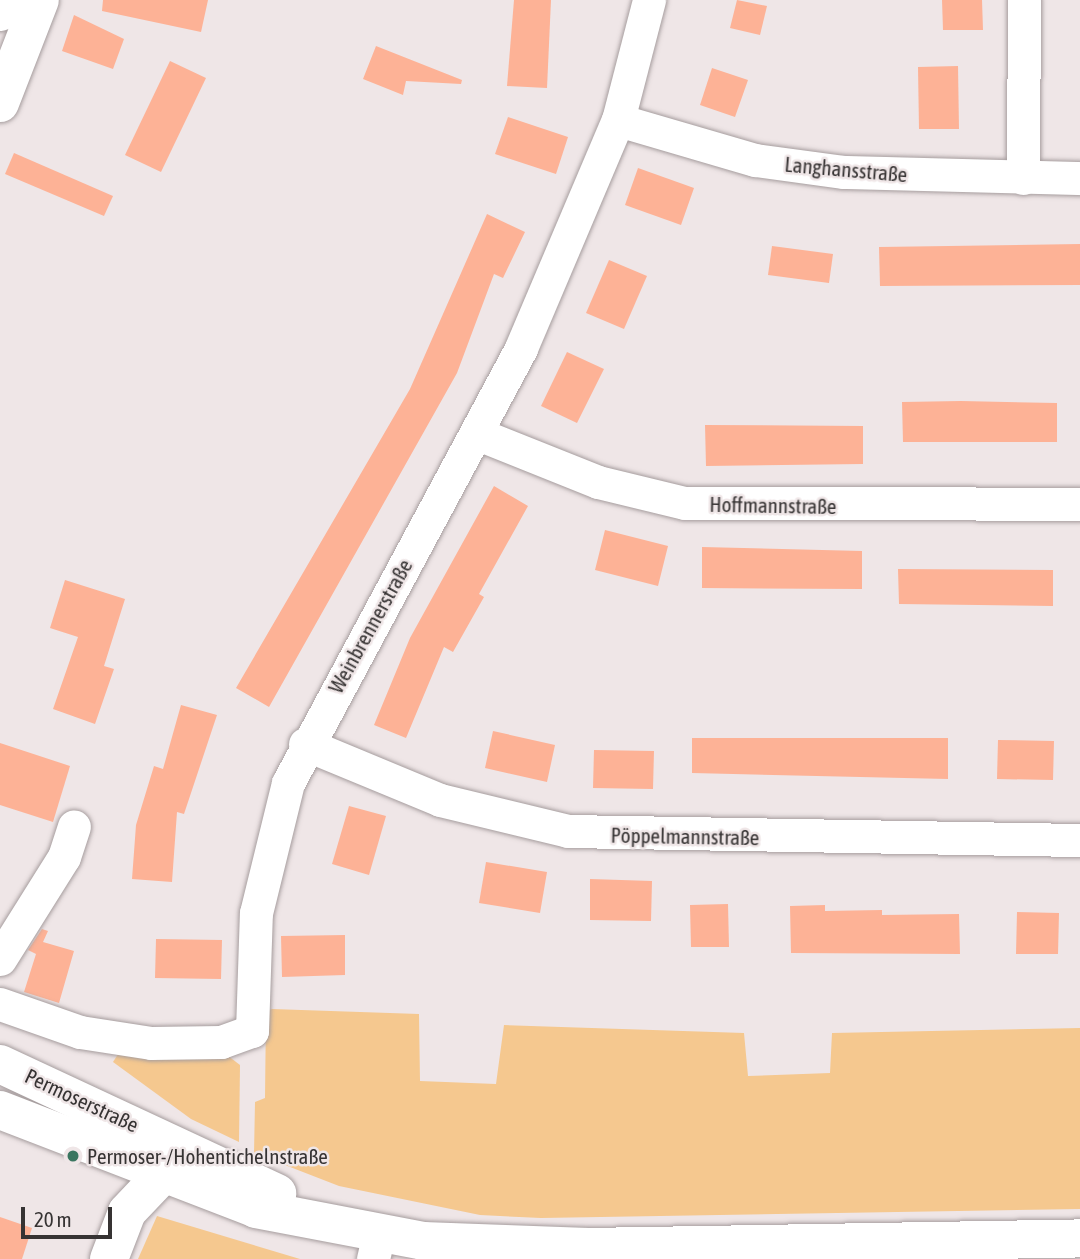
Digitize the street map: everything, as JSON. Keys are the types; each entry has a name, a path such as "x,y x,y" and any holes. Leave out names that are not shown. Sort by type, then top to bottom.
{"main road":[{"path":"0,12 4,0"},
{"path":"0,103 40,0"},
{"name":"Permoserstraße","path":"0,1064 368,1240"},
{"name":"Permoserstraße","path":"0,1111 256,1209 368,1240 588,1253 1080,1238"},
{"path":"109,1259 127,1212 165,1172"}],"street":[{"name":"Weinbrennerstraße","path":"0,1004 80,1032 150,1043 221,1042 252,1031 261,886 271,834 305,744 478,434 564,253 618,120 649,0"},
{"path":"1023,178 1024,0"},
{"name":"Langhansstraße","path":"618,120 755,160 844,172 1080,178"},
{"name":"Hoffmannstraße","path":"478,434 598,482 685,503 1080,504"},
{"name":"Pöppelmannstraße","path":"305,744 440,800 568,831 1080,840"},
{"path":"0,959 64,857 74,827"}],"shaded area":[{"path":"272,1009 419,1014 420,1081 496,1084 504,1025 744,1033 748,1076 830,1073 832,1033 1080,1028 1080,1209 541,1218 480,1215 339,1186 254,1153 255,1102 265,1098 266,1011"},
{"path":"122,1048 223,1052 240,1065 239,1142 191,1119 113,1062"},
{"path":"157,1216 300,1259 138,1259"}],"building":[{"path":"103,0 208,0 201,32 102,11"},
{"path":"514,0 551,0 547,88 507,86"},
{"path":"737,0 767,6 760,35 730,28"},
{"path":"942,0 982,0 983,30 943,30"},
{"path":"74,15 124,39 113,69 62,51"},
{"path":"376,46 462,80 461,84 406,81 403,95 363,79"},
{"path":"170,61 206,78 161,172 125,155"},
{"path":"958,66 959,129 919,129 918,67"},
{"path":"712,68 748,80 735,117 700,105"},
{"path":"508,117 568,137 556,174 495,154"},
{"path":"14,153 113,196 104,216 5,174"},
{"path":"638,168 694,188 681,225 625,205"},
{"path":"487,214 525,232 503,278 494,274 457,373 269,707 236,688 410,389"},
{"path":"1080,244 1080,285 880,286 879,247"},
{"path":"772,246 833,254 829,283 768,275"},
{"path":"609,260 647,276 624,329 586,313"},
{"path":"567,352 604,369 577,423 541,406"},
{"path":"902,402 1057,403 1057,442 903,442"},
{"path":"705,425 863,426 863,464 706,466"},
{"path":"494,486 528,506 479,594 484,597 453,652 444,647 406,738 374,725 410,638"},
{"path":"605,530 668,546 658,586 595,570"},
{"path":"702,547 862,551 862,589 702,588"},
{"path":"898,569 1053,570 1053,606 899,604"},
{"path":"65,580 125,599 104,666 114,669 95,724 53,709 78,637 50,628"},
{"path":"181,705 217,715 184,814 177,812 172,882 132,879 136,825 154,766 163,769"},
{"path":"493,731 555,745 547,782 485,768"},
{"path":"692,738 948,738 948,779 692,773"},
{"path":"998,740 1054,741 1053,780 997,779"},
{"path":"0,743 70,766 53,822 0,805"},
{"path":"594,750 654,751 653,789 593,788"},
{"path":"349,806 386,816 369,875 332,864"},
{"path":"486,862 547,872 540,913 479,903"},
{"path":"590,879 652,881 651,921 590,920"},
{"path":"728,904 729,947 691,947 690,905"},
{"path":"825,905 825,911 882,910 882,915 959,914 960,954 791,953 790,906"},
{"path":"1017,912 1059,913 1058,954 1016,954"},
{"path":"42,929 48,931 43,942 74,951 59,1003 24,992 36,954 28,950"},
{"path":"345,935 345,975 282,977 281,936"},
{"path":"156,939 222,940 221,979 155,978"},
{"path":"0,1217 32,1228 22,1259 0,1259"}],"place":[{"name":"Permoser-/Hohentichelnstraße","path":"73,1156"}]}
